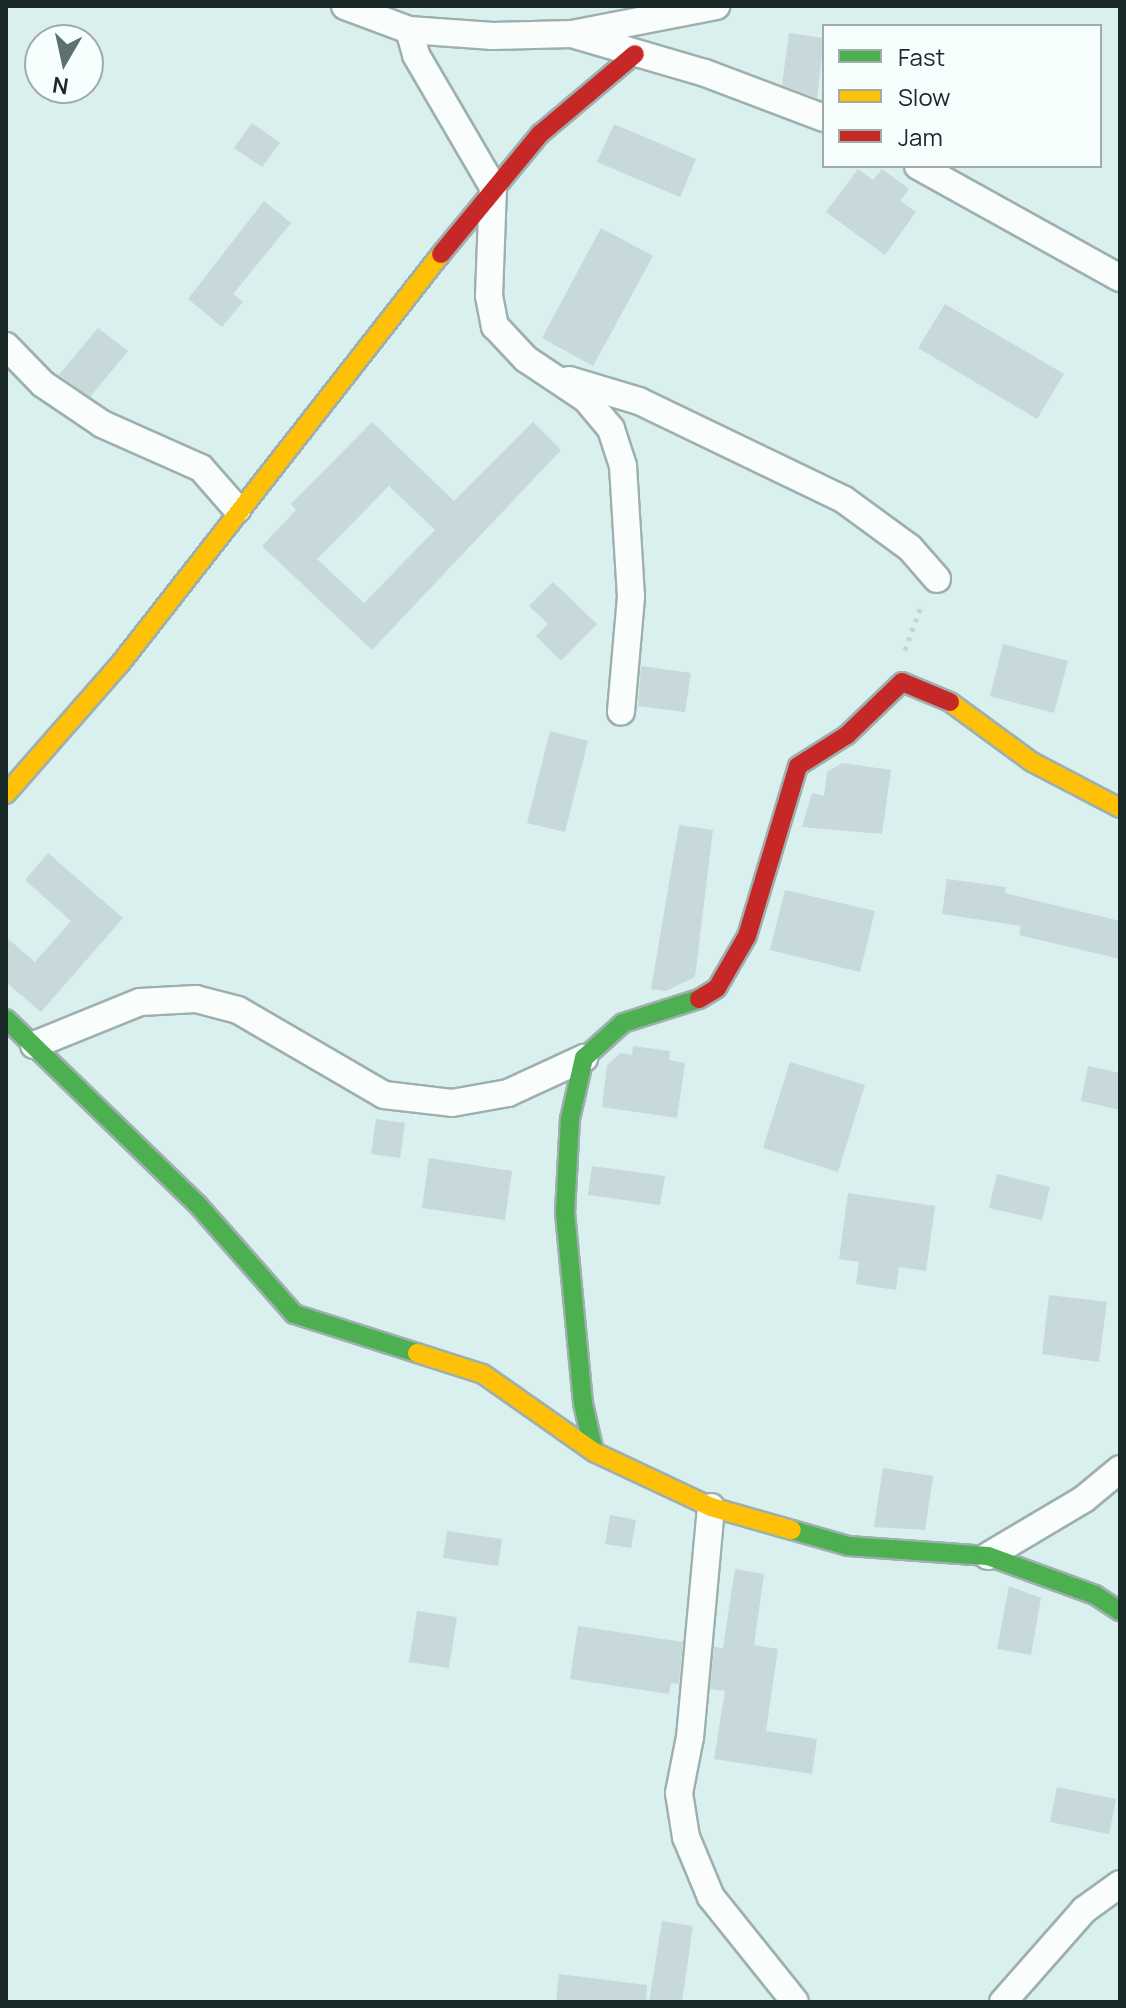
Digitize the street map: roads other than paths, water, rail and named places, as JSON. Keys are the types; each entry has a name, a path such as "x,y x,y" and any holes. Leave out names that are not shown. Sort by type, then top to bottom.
{"street":[{"path":"345,6 409,30 572,34 716,6"},
{"path":"409,30 416,55 493,187 489,296 495,326 547,373 586,399 611,429 623,466 631,597 621,712"},
{"path":"572,34 705,73 822,117"},
{"path":"6,794 120,664 237,509 493,187 540,134 635,54"},
{"path":"922,168 1120,278"},
{"path":"6,346 43,384 102,424 201,468 237,509"},
{"path":"547,373 639,401 843,499 910,548 937,579"},
{"path":"34,1045 140,1002 196,999 238,1010 384,1095 466,1100 508,1093 584,1058 623,1023 684,1008 717,988 747,936 798,766 847,735 902,682 938,693 1032,762 1120,808"},
{"path":"6,1019 198,1205 294,1314 483,1374 594,1452 711,1507 848,1546 988,1556 1095,1595 1120,1611"},
{"path":"584,1058 570,1119 565,1213 579,1373 594,1452"},
{"path":"988,1556 1084,1499 1120,1469"},
{"path":"711,1507 681,1808 711,1897 795,2002"},
{"path":"1003,2002 1084,1910 1120,1884"}]}
